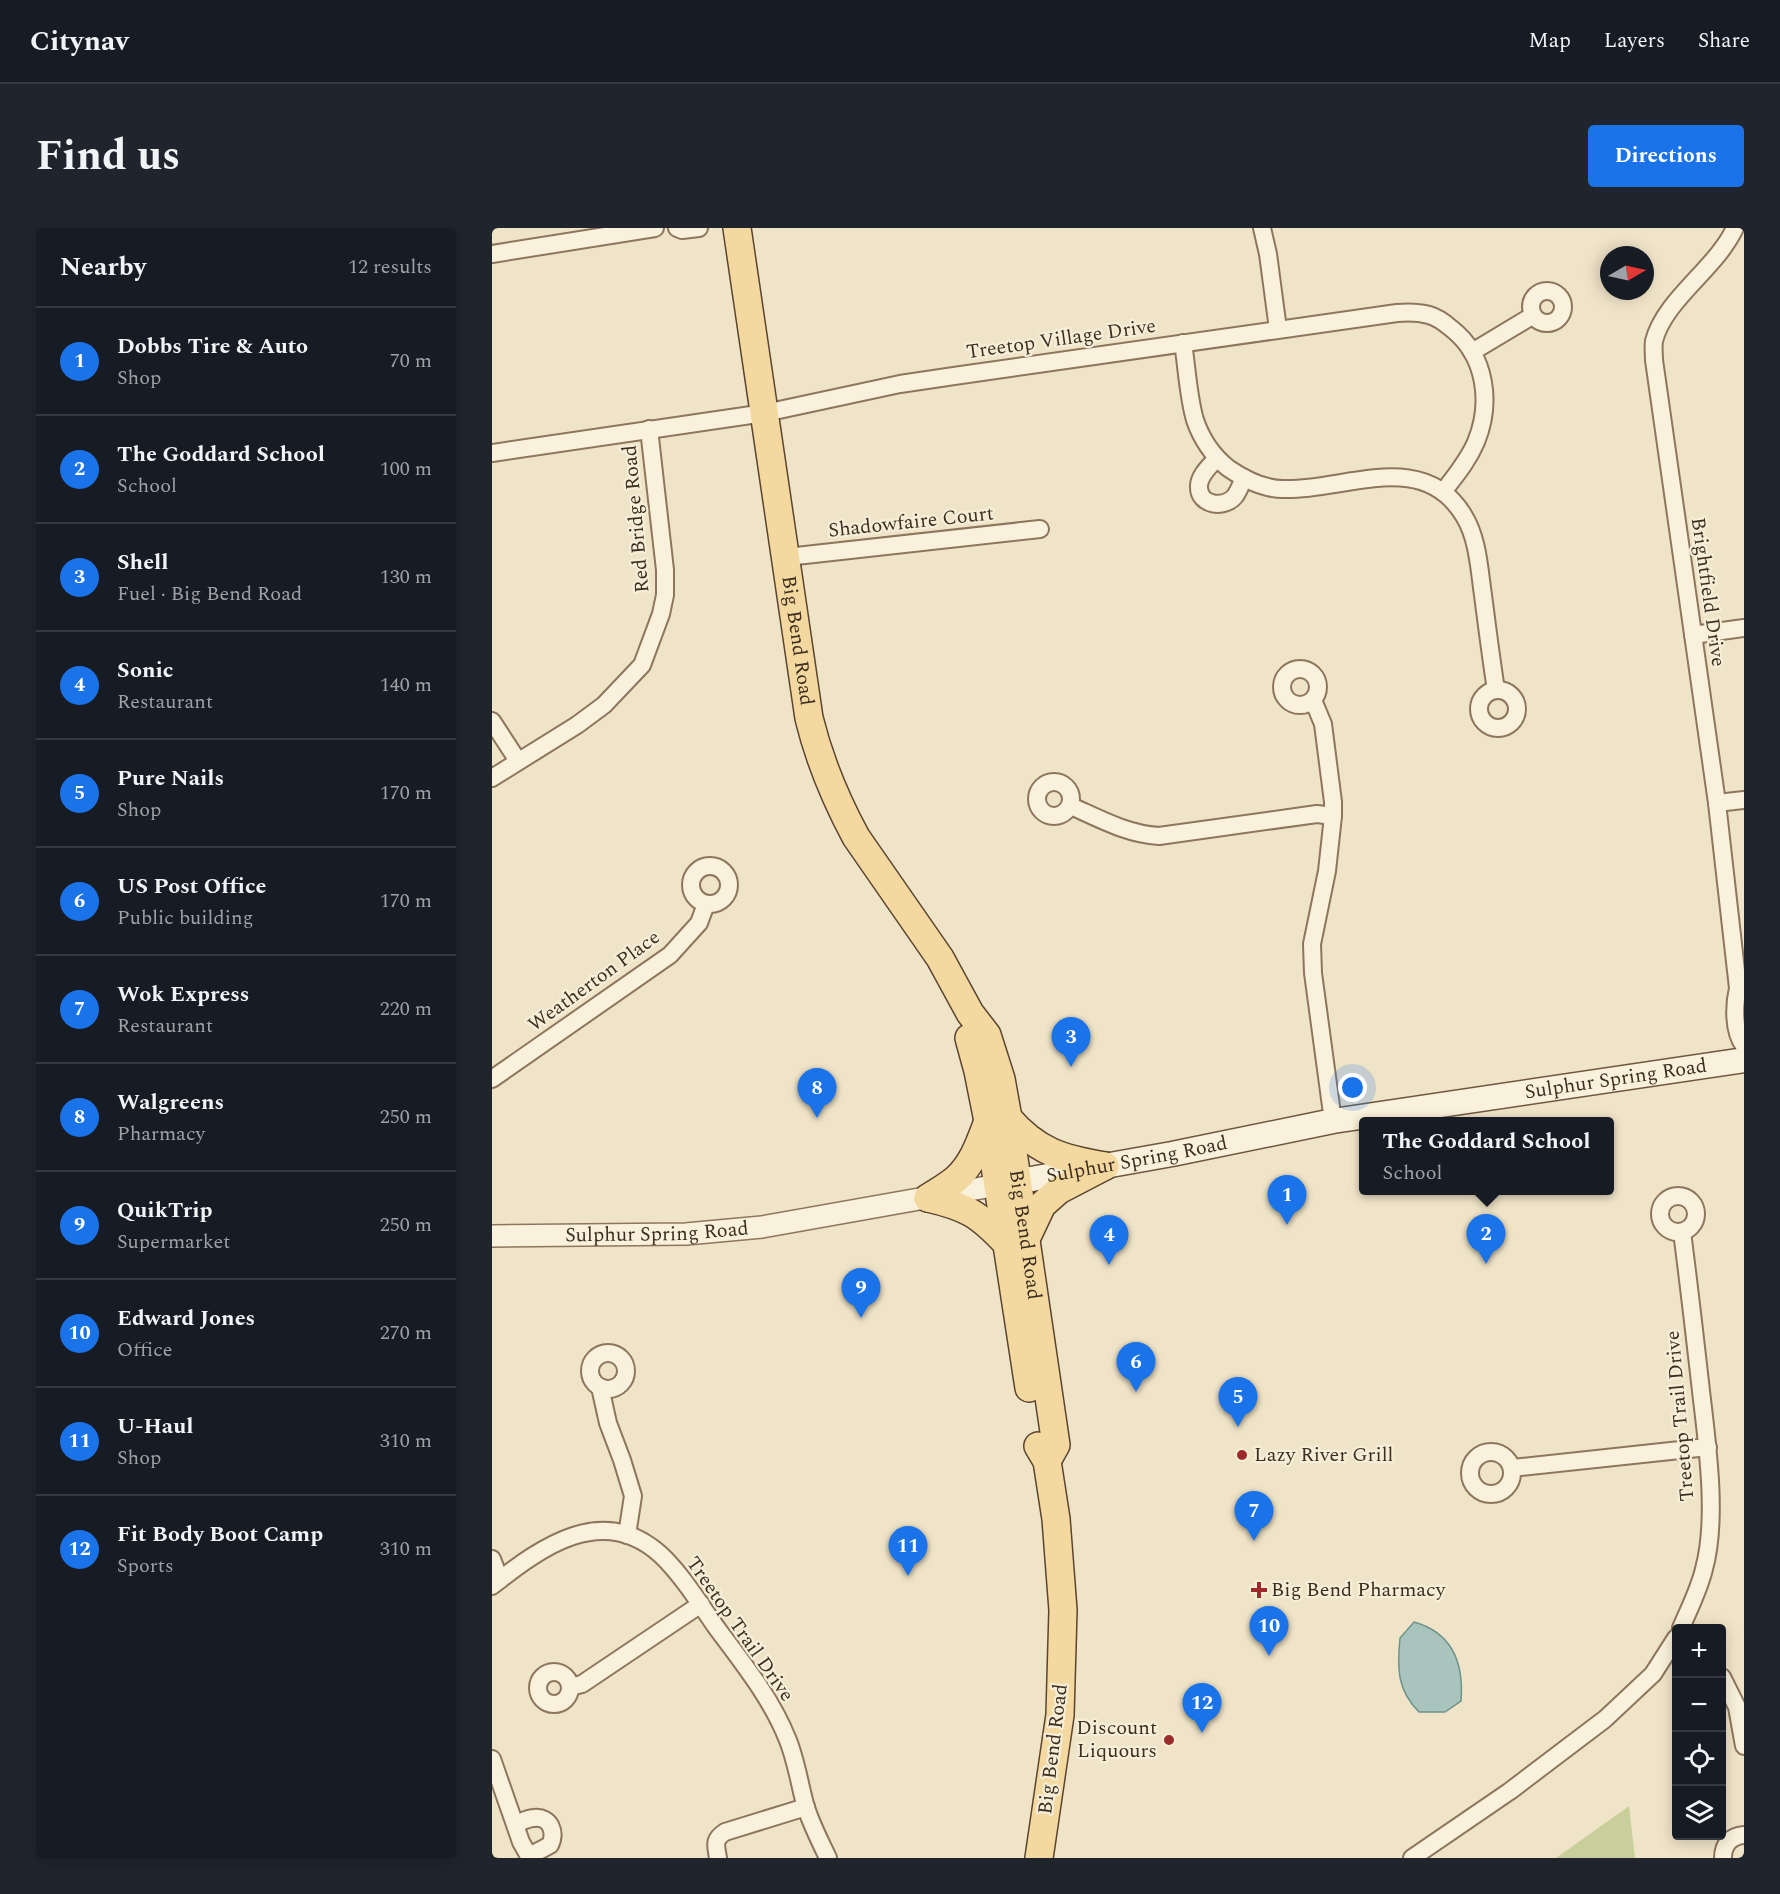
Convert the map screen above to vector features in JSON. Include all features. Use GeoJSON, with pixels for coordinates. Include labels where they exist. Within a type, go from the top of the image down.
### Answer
{"type":"FeatureCollection","features":[{"type":"Feature","properties":{"kind":"main road","name":"Big Bend Road"},"geometry":{"type":"LineString","coordinates":[[737,228],[809,718],[824,766],[856,837],[940,958],[970,1013],[987,1035],[1001,1079],[998,1120],[1016,1243],[1038,1448],[1047,1461],[1056,1519],[1063,1610],[1060,1715],[1039,1858]]}},
{"type":"Feature","properties":{"kind":"main road","name":"Sulphur Spring Road"},"geometry":{"type":"LineString","coordinates":[[1360,1117],[1744,1060]]}},
{"type":"Feature","properties":{"kind":"main road","name":"Sulphur Spring Road"},"geometry":{"type":"LineString","coordinates":[[1008,1183],[1359,1117]]}},
{"type":"Feature","properties":{"kind":"main road"},"geometry":{"type":"LineString","coordinates":[[928,1198],[964,1170],[998,1120],[1020,1132],[1037,1146],[1072,1161],[1105,1166]]}},
{"type":"Feature","properties":{"kind":"main road"},"geometry":{"type":"LineString","coordinates":[[928,1198],[952,1203],[979,1216],[1016,1243],[1042,1205],[1059,1190],[1105,1166]]}},
{"type":"Feature","properties":{"kind":"street"},"geometry":{"type":"LineString","coordinates":[[492,254],[606,232],[656,228]]}},
{"type":"Feature","properties":{"kind":"street"},"geometry":{"type":"LineString","coordinates":[[677,228],[682,230],[699,228]]}},
{"type":"Feature","properties":{"kind":"street"},"geometry":{"type":"LineString","coordinates":[[1262,228],[1268,254],[1278,329]]}},
{"type":"Feature","properties":{"kind":"street","name":"Brightfield Drive"},"geometry":{"type":"LineString","coordinates":[[1735,228],[1722,252],[1674,305],[1654,343],[1654,360],[1717,803],[1741,993],[1734,1003],[1739,1039],[1744,1046]]}},
{"type":"Feature","properties":{"kind":"street","name":"Treetop Village Drive"},"geometry":{"type":"LineString","coordinates":[[492,453],[765,413],[900,384],[1396,312],[1416,312],[1430,315],[1443,322],[1467,342],[1480,366],[1483,382],[1481,425],[1476,441],[1467,460],[1443,492]]}},
{"type":"Feature","properties":{"kind":"street"},"geometry":{"type":"LineString","coordinates":[[1472,352],[1532,316]]}},
{"type":"Feature","properties":{"kind":"street"},"geometry":{"type":"LineString","coordinates":[[1184,343],[1195,419],[1206,443],[1218,458],[1244,478],[1267,487],[1283,489],[1380,476],[1398,477],[1426,483],[1443,492],[1457,505],[1465,517],[1476,546],[1496,690]]}},
{"type":"Feature","properties":{"kind":"street","name":"Red Bridge Road"},"geometry":{"type":"LineString","coordinates":[[492,778],[578,725],[604,705],[642,665],[653,640],[665,595],[665,570],[649,429]]}},
{"type":"Feature","properties":{"kind":"street"},"geometry":{"type":"LineString","coordinates":[[1218,458],[1207,470],[1198,486],[1200,495],[1207,502],[1218,504],[1234,497],[1244,478]]}},
{"type":"Feature","properties":{"kind":"street","name":"Shadowfaire Court"},"geometry":{"type":"LineString","coordinates":[[787,557],[1040,529]]}},
{"type":"Feature","properties":{"kind":"street"},"geometry":{"type":"LineString","coordinates":[[1693,635],[1744,628]]}},
{"type":"Feature","properties":{"kind":"street"},"geometry":{"type":"LineString","coordinates":[[1313,700],[1323,724],[1333,816],[1327,871],[1314,930],[1312,958],[1333,1121]]}},
{"type":"Feature","properties":{"kind":"street"},"geometry":{"type":"LineString","coordinates":[[492,721],[518,761]]}},
{"type":"Feature","properties":{"kind":"street"},"geometry":{"type":"LineString","coordinates":[[1717,803],[1744,800]]}},
{"type":"Feature","properties":{"kind":"street"},"geometry":{"type":"LineString","coordinates":[[1071,806],[1126,831],[1159,836],[1317,814],[1333,816]]}},
{"type":"Feature","properties":{"kind":"street","name":"Weatherton Place"},"geometry":{"type":"LineString","coordinates":[[492,1079],[670,955],[699,923],[706,904]]}},
{"type":"Feature","properties":{"kind":"street","name":"Sulphur Spring Road"},"geometry":{"type":"LineString","coordinates":[[492,1236],[686,1234],[762,1227],[1008,1183]]}},
{"type":"Feature","properties":{"kind":"street","name":"Treetop Trail Drive"},"geometry":{"type":"LineString","coordinates":[[1682,1232],[1708,1447],[1710,1494],[1705,1567],[1683,1624]]}},
{"type":"Feature","properties":{"kind":"street"},"geometry":{"type":"LineString","coordinates":[[600,1388],[608,1423],[633,1496],[627,1535]]}},
{"type":"Feature","properties":{"kind":"street"},"geometry":{"type":"LineString","coordinates":[[1512,1468],[1708,1447]]}},
{"type":"Feature","properties":{"kind":"street","name":"Treetop Trail Drive"},"geometry":{"type":"LineString","coordinates":[[496,1583],[539,1551],[577,1533],[594,1531],[627,1535],[642,1542],[661,1556],[701,1604],[746,1667],[777,1717],[788,1739],[806,1807],[828,1858]]}},
{"type":"Feature","properties":{"kind":"street"},"geometry":{"type":"LineString","coordinates":[[492,1559],[496,1583]]}},
{"type":"Feature","properties":{"kind":"street"},"geometry":{"type":"LineString","coordinates":[[570,1687],[582,1684],[701,1604]]}},
{"type":"Feature","properties":{"kind":"street"},"geometry":{"type":"LineString","coordinates":[[1412,1858],[1510,1791],[1605,1719],[1653,1674],[1672,1646]]}},
{"type":"Feature","properties":{"kind":"street"},"geometry":{"type":"LineString","coordinates":[[1722,1678],[1737,1707],[1744,1746]]}},
{"type":"Feature","properties":{"kind":"street"},"geometry":{"type":"LineString","coordinates":[[492,1759],[516,1824],[529,1857],[550,1845],[553,1834],[546,1820],[535,1817],[516,1824]]}},
{"type":"Feature","properties":{"kind":"street"},"geometry":{"type":"LineString","coordinates":[[718,1858],[716,1838],[725,1832],[806,1807]]}},
{"type":"Feature","properties":{"kind":"street"},"geometry":{"type":"LineString","coordinates":[[1723,1858],[1723,1852],[1729,1840],[1744,1835]]}},
{"type":"Feature","properties":{"kind":"street","name":"Treetop Trail Drive"},"geometry":{"type":"LineString","coordinates":[[820,1841],[838,1858]]}},
{"type":"Feature","properties":{"kind":"green space"},"geometry":{"type":"Polygon","coordinates":[[[1629,1806],[1635,1858],[1556,1858],[1629,1806]]]}},
{"type":"Feature","properties":{"kind":"water"},"geometry":{"type":"Polygon","coordinates":[[[1414,1622],[1427,1627],[1447,1642],[1458,1662],[1461,1701],[1445,1712],[1419,1712],[1403,1687],[1399,1669],[1400,1638],[1414,1622]]]}},
{"type":"Feature","properties":{"kind":"place","name":"Shell"},"geometry":{"type":"Point","coordinates":[1071,1067]}},
{"type":"Feature","properties":{"kind":"place","name":"Walgreens"},"geometry":{"type":"Point","coordinates":[817,1118]}},
{"type":"Feature","properties":{"kind":"place","name":"Dobbs Tire & Auto"},"geometry":{"type":"Point","coordinates":[1287,1225]}},
{"type":"Feature","properties":{"kind":"place","name":"The Goddard School"},"geometry":{"type":"Point","coordinates":[1486,1264]}},
{"type":"Feature","properties":{"kind":"place","name":"Sonic"},"geometry":{"type":"Point","coordinates":[1109,1265]}},
{"type":"Feature","properties":{"kind":"place","name":"QuikTrip"},"geometry":{"type":"Point","coordinates":[861,1318]}},
{"type":"Feature","properties":{"kind":"place","name":"US Post Office"},"geometry":{"type":"Point","coordinates":[1136,1392]}},
{"type":"Feature","properties":{"kind":"place","name":"Pure Nails"},"geometry":{"type":"Point","coordinates":[1238,1427]}},
{"type":"Feature","properties":{"kind":"place","name":"Lazy River Grill"},"geometry":{"type":"Point","coordinates":[1242,1455]}},
{"type":"Feature","properties":{"kind":"place","name":"Wok Express"},"geometry":{"type":"Point","coordinates":[1254,1541]}},
{"type":"Feature","properties":{"kind":"place","name":"U-Haul"},"geometry":{"type":"Point","coordinates":[908,1576]}},
{"type":"Feature","properties":{"kind":"place","name":"Big Bend Pharmacy"},"geometry":{"type":"Point","coordinates":[1259,1590]}},
{"type":"Feature","properties":{"kind":"place","name":"Edward Jones"},"geometry":{"type":"Point","coordinates":[1269,1656]}},
{"type":"Feature","properties":{"kind":"place","name":"Fit Body Boot Camp"},"geometry":{"type":"Point","coordinates":[1202,1733]}},
{"type":"Feature","properties":{"kind":"place","name":"Discount Liquours"},"geometry":{"type":"Point","coordinates":[1169,1740]}}]}
